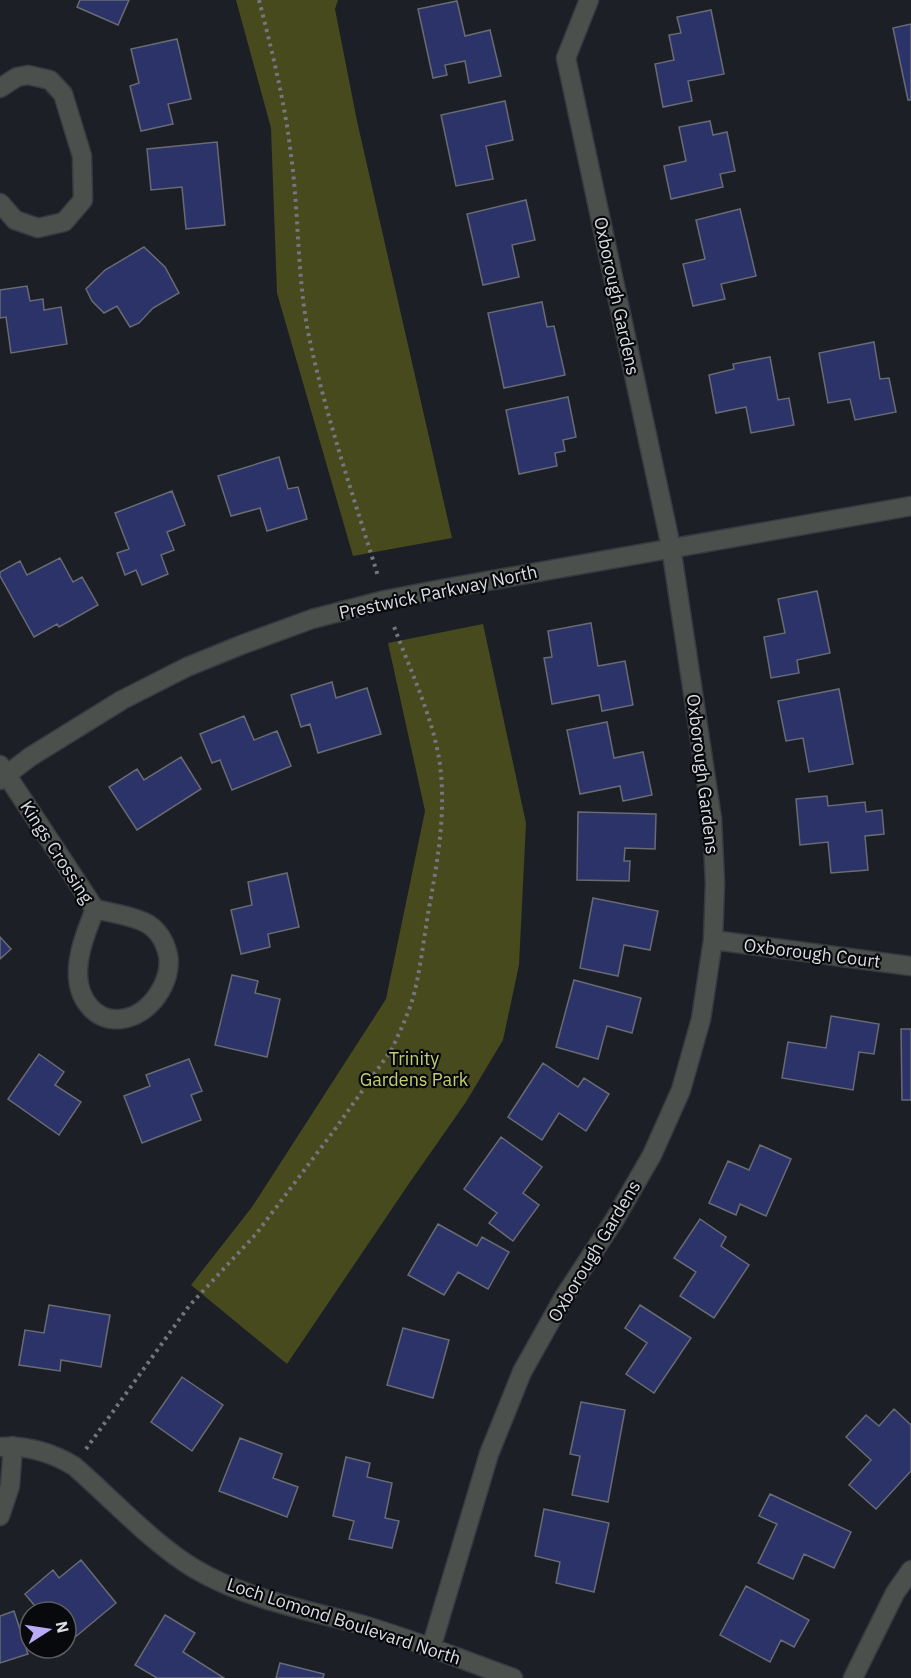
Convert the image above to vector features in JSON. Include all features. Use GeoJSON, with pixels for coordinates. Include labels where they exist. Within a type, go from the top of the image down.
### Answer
{"type":"FeatureCollection","features":[{"type":"Feature","properties":{"kind":"street","name":"Oxborough Gardens"},"geometry":{"type":"LineString","coordinates":[[431,1648],[489,1454],[522,1372],[564,1297],[615,1220],[652,1155],[681,1090],[701,1019],[713,940],[715,883],[712,819],[671,548],[566,58],[589,0]]}},
{"type":"Feature","properties":{"kind":"street"},"geometry":{"type":"LineString","coordinates":[[0,88],[17,77],[28,75],[50,80],[63,94],[82,156],[83,200],[64,222],[38,228],[15,220],[0,203]]}},
{"type":"Feature","properties":{"kind":"street","name":"Prestwick Parkway North"},"geometry":{"type":"LineString","coordinates":[[2,773],[122,700],[187,667],[312,619],[385,600],[911,506]]}},
{"type":"Feature","properties":{"kind":"street","name":"Kings Crossing"},"geometry":{"type":"LineString","coordinates":[[2,773],[95,909],[145,923],[158,933],[166,946],[169,962],[167,978],[160,992],[150,1004],[137,1013],[121,1019],[105,1017],[90,1008],[80,992],[78,974],[80,951],[95,909]]}},
{"type":"Feature","properties":{"kind":"street","name":"Oxborough Court"},"geometry":{"type":"LineString","coordinates":[[713,940],[911,966]]}},
{"type":"Feature","properties":{"kind":"street"},"geometry":{"type":"LineString","coordinates":[[0,1516],[10,1486],[7,1447]]}},
{"type":"Feature","properties":{"kind":"street","name":"Loch Lomond Boulevard North"},"geometry":{"type":"LineString","coordinates":[[7,1447],[48,1452],[74,1466],[162,1544],[195,1569],[241,1591],[364,1626],[513,1678]]}},
{"type":"Feature","properties":{"kind":"street"},"geometry":{"type":"LineString","coordinates":[[853,1678],[895,1593],[911,1570]]}},
{"type":"Feature","properties":{"kind":"path"},"geometry":{"type":"LineString","coordinates":[[259,0],[283,101],[290,145],[308,330],[330,418],[378,576]]}},
{"type":"Feature","properties":{"kind":"path"},"geometry":{"type":"LineString","coordinates":[[74,1466],[189,1306],[256,1234],[294,1184],[392,1049],[404,1023],[414,995],[420,966],[442,819],[439,759],[431,726],[393,624]]}},
{"type":"Feature","properties":{"kind":"green space"},"geometry":{"type":"Polygon","coordinates":[[[236,0],[338,0],[335,9],[357,121],[452,538],[353,556],[277,293],[271,128],[236,0]]]}},
{"type":"Feature","properties":{"kind":"green space","name":"Trinity Gardens Park"},"geometry":{"type":"Polygon","coordinates":[[[483,624],[526,823],[519,965],[503,1040],[466,1102],[287,1364],[191,1285],[252,1207],[386,999],[425,811],[388,643],[483,624]]]}},
{"type":"Feature","properties":{"kind":"building"},"geometry":{"type":"Polygon","coordinates":[[[80,0],[129,0],[118,25],[77,7],[80,0]]]}},
{"type":"Feature","properties":{"kind":"building"},"geometry":{"type":"Polygon","coordinates":[[[457,1],[465,36],[490,30],[501,76],[469,83],[465,61],[445,65],[447,75],[433,78],[418,9],[457,1]]]}},
{"type":"Feature","properties":{"kind":"building"},"geometry":{"type":"Polygon","coordinates":[[[711,10],[724,74],[688,81],[692,101],[663,107],[655,64],[674,60],[669,35],[681,33],[677,17],[711,10]]]}},
{"type":"Feature","properties":{"kind":"building"},"geometry":{"type":"Polygon","coordinates":[[[911,24],[911,100],[908,100],[893,28],[911,24]]]}},
{"type":"Feature","properties":{"kind":"building"},"geometry":{"type":"Polygon","coordinates":[[[177,39],[191,99],[168,104],[173,124],[141,131],[130,86],[139,83],[131,49],[177,39]]]}},
{"type":"Feature","properties":{"kind":"building"},"geometry":{"type":"Polygon","coordinates":[[[505,101],[513,140],[486,146],[493,179],[456,186],[441,115],[505,101]]]}},
{"type":"Feature","properties":{"kind":"building"},"geometry":{"type":"Polygon","coordinates":[[[710,121],[713,135],[727,132],[735,171],[720,174],[723,187],[671,199],[664,166],[686,161],[679,127],[710,121]]]}},
{"type":"Feature","properties":{"kind":"building"},"geometry":{"type":"Polygon","coordinates":[[[217,142],[225,225],[186,229],[182,187],[151,190],[147,149],[217,142]]]}},
{"type":"Feature","properties":{"kind":"building"},"geometry":{"type":"Polygon","coordinates":[[[526,200],[535,240],[512,245],[519,277],[483,285],[467,214],[526,200]]]}},
{"type":"Feature","properties":{"kind":"building"},"geometry":{"type":"Polygon","coordinates":[[[740,209],[756,276],[721,284],[725,299],[693,306],[683,264],[705,259],[696,220],[740,209]]]}},
{"type":"Feature","properties":{"kind":"building"},"geometry":{"type":"Polygon","coordinates":[[[144,247],[165,267],[179,293],[153,308],[139,323],[130,327],[117,306],[104,313],[92,301],[86,289],[105,270],[144,247]]]}},
{"type":"Feature","properties":{"kind":"building"},"geometry":{"type":"Polygon","coordinates":[[[27,286],[30,301],[43,299],[44,310],[61,307],[67,344],[11,353],[6,317],[0,318],[0,290],[27,286]]]}},
{"type":"Feature","properties":{"kind":"building"},"geometry":{"type":"Polygon","coordinates":[[[542,302],[547,327],[554,326],[565,375],[504,388],[488,313],[542,302]]]}},
{"type":"Feature","properties":{"kind":"building"},"geometry":{"type":"Polygon","coordinates":[[[874,342],[880,379],[889,378],[896,412],[855,420],[850,399],[828,403],[819,353],[874,342]]]}},
{"type":"Feature","properties":{"kind":"building"},"geometry":{"type":"Polygon","coordinates":[[[770,357],[778,400],[789,398],[794,425],[751,433],[746,407],[716,413],[709,375],[734,369],[733,364],[770,357]]]}},
{"type":"Feature","properties":{"kind":"building"},"geometry":{"type":"Polygon","coordinates":[[[568,397],[576,437],[563,440],[565,451],[555,453],[557,466],[519,474],[506,410],[568,397]]]}},
{"type":"Feature","properties":{"kind":"building"},"geometry":{"type":"Polygon","coordinates":[[[279,457],[288,489],[298,487],[307,519],[267,531],[260,508],[231,516],[218,476],[279,457]]]}},
{"type":"Feature","properties":{"kind":"building"},"geometry":{"type":"Polygon","coordinates":[[[172,491],[185,525],[167,532],[174,550],[161,555],[168,574],[142,585],[136,570],[125,575],[117,553],[129,549],[115,513],[172,491]]]}},
{"type":"Feature","properties":{"kind":"building"},"geometry":{"type":"Polygon","coordinates":[[[60,558],[73,582],[82,577],[98,605],[59,627],[57,624],[34,637],[0,576],[0,572],[20,561],[27,575],[60,558]]]}},
{"type":"Feature","properties":{"kind":"building"},"geometry":{"type":"Polygon","coordinates":[[[817,591],[830,653],[797,660],[799,673],[771,678],[764,637],[785,633],[778,599],[817,591]]]}},
{"type":"Feature","properties":{"kind":"building"},"geometry":{"type":"Polygon","coordinates":[[[591,623],[598,666],[625,661],[633,705],[602,711],[599,695],[552,704],[544,658],[552,657],[548,631],[591,623]]]}},
{"type":"Feature","properties":{"kind":"building"},"geometry":{"type":"Polygon","coordinates":[[[332,682],[336,698],[367,688],[381,734],[318,753],[310,724],[301,727],[291,695],[332,682]]]}},
{"type":"Feature","properties":{"kind":"building"},"geometry":{"type":"Polygon","coordinates":[[[839,689],[853,764],[809,772],[803,738],[786,741],[778,701],[839,689]]]}},
{"type":"Feature","properties":{"kind":"building"},"geometry":{"type":"Polygon","coordinates":[[[244,716],[254,740],[277,731],[291,766],[232,790],[220,760],[212,763],[200,734],[244,716]]]}},
{"type":"Feature","properties":{"kind":"building"},"geometry":{"type":"Polygon","coordinates":[[[607,722],[614,758],[643,752],[652,795],[623,801],[620,786],[580,794],[567,730],[607,722]]]}},
{"type":"Feature","properties":{"kind":"building"},"geometry":{"type":"Polygon","coordinates":[[[181,757],[201,789],[137,830],[109,787],[137,769],[144,780],[181,757]]]}},
{"type":"Feature","properties":{"kind":"building"},"geometry":{"type":"Polygon","coordinates":[[[827,796],[828,806],[865,802],[866,812],[882,810],[884,834],[865,836],[868,870],[831,873],[828,842],[800,845],[796,799],[827,796]]]}},
{"type":"Feature","properties":{"kind":"building"},"geometry":{"type":"Polygon","coordinates":[[[578,812],[656,814],[655,849],[625,848],[624,861],[630,861],[629,881],[577,880],[578,812]]]}},
{"type":"Feature","properties":{"kind":"building"},"geometry":{"type":"Polygon","coordinates":[[[287,873],[299,927],[268,934],[270,947],[241,954],[231,910],[252,905],[248,882],[287,873]]]}},
{"type":"Feature","properties":{"kind":"building"},"geometry":{"type":"Polygon","coordinates":[[[593,898],[658,911],[650,950],[624,945],[618,976],[580,968],[593,898]]]}},
{"type":"Feature","properties":{"kind":"building"},"geometry":{"type":"Polygon","coordinates":[[[0,937],[11,949],[0,959],[0,937]]]}},
{"type":"Feature","properties":{"kind":"building"},"geometry":{"type":"Polygon","coordinates":[[[232,975],[258,981],[255,993],[280,999],[267,1057],[215,1045],[232,975]]]}},
{"type":"Feature","properties":{"kind":"building"},"geometry":{"type":"Polygon","coordinates":[[[574,980],[641,998],[632,1033],[607,1026],[598,1059],[556,1047],[574,980]]]}},
{"type":"Feature","properties":{"kind":"building"},"geometry":{"type":"Polygon","coordinates":[[[831,1016],[879,1024],[874,1054],[859,1052],[853,1090],[782,1078],[788,1042],[826,1048],[831,1016]]]}},
{"type":"Feature","properties":{"kind":"building"},"geometry":{"type":"Polygon","coordinates":[[[901,1029],[911,1029],[911,1100],[902,1100],[901,1029]]]}},
{"type":"Feature","properties":{"kind":"building"},"geometry":{"type":"Polygon","coordinates":[[[39,1054],[64,1072],[55,1085],[81,1102],[59,1135],[8,1099],[39,1054]]]}},
{"type":"Feature","properties":{"kind":"building"},"geometry":{"type":"Polygon","coordinates":[[[189,1059],[202,1091],[191,1095],[201,1120],[142,1143],[124,1096],[150,1086],[146,1075],[189,1059]]]}},
{"type":"Feature","properties":{"kind":"building"},"geometry":{"type":"Polygon","coordinates":[[[543,1063],[578,1087],[584,1078],[609,1094],[586,1131],[559,1113],[542,1140],[508,1117],[543,1063]]]}},
{"type":"Feature","properties":{"kind":"building"},"geometry":{"type":"Polygon","coordinates":[[[501,1137],[542,1167],[523,1193],[539,1205],[513,1241],[489,1223],[497,1213],[464,1189],[501,1137]]]}},
{"type":"Feature","properties":{"kind":"building"},"geometry":{"type":"Polygon","coordinates":[[[760,1145],[791,1159],[766,1216],[740,1204],[736,1215],[709,1203],[728,1161],[749,1170],[760,1145]]]}},
{"type":"Feature","properties":{"kind":"building"},"geometry":{"type":"Polygon","coordinates":[[[700,1219],[726,1237],[721,1246],[749,1265],[714,1318],[680,1296],[696,1272],[674,1258],[700,1219]]]}},
{"type":"Feature","properties":{"kind":"building"},"geometry":{"type":"Polygon","coordinates":[[[438,1224],[477,1246],[482,1237],[509,1252],[488,1289],[458,1272],[444,1295],[408,1275],[438,1224]]]}},
{"type":"Feature","properties":{"kind":"building"},"geometry":{"type":"Polygon","coordinates":[[[49,1305],[110,1315],[101,1367],[61,1360],[60,1371],[19,1365],[25,1330],[44,1333],[49,1305]]]}},
{"type":"Feature","properties":{"kind":"building"},"geometry":{"type":"Polygon","coordinates":[[[640,1305],[691,1338],[654,1393],[626,1374],[647,1343],[625,1328],[640,1305]]]}},
{"type":"Feature","properties":{"kind":"building"},"geometry":{"type":"Polygon","coordinates":[[[403,1328],[449,1340],[433,1398],[387,1385],[403,1328]]]}},
{"type":"Feature","properties":{"kind":"building"},"geometry":{"type":"Polygon","coordinates":[[[182,1377],[223,1405],[192,1451],[151,1422],[182,1377]]]}},
{"type":"Feature","properties":{"kind":"building"},"geometry":{"type":"Polygon","coordinates":[[[581,1402],[625,1410],[608,1502],[572,1495],[580,1456],[570,1454],[581,1402]]]}},
{"type":"Feature","properties":{"kind":"building"},"geometry":{"type":"Polygon","coordinates":[[[894,1409],[911,1425],[911,1471],[876,1509],[849,1485],[871,1460],[846,1437],[866,1415],[879,1426],[894,1409]]]}},
{"type":"Feature","properties":{"kind":"building"},"geometry":{"type":"Polygon","coordinates":[[[240,1438],[282,1454],[273,1478],[298,1487],[287,1517],[219,1491],[240,1438]]]}},
{"type":"Feature","properties":{"kind":"building"},"geometry":{"type":"Polygon","coordinates":[[[346,1457],[370,1463],[367,1477],[392,1483],[385,1518],[399,1521],[392,1548],[349,1539],[354,1521],[333,1516],[346,1457]]]}},
{"type":"Feature","properties":{"kind":"building"},"geometry":{"type":"Polygon","coordinates":[[[770,1494],[851,1532],[834,1568],[804,1554],[793,1579],[758,1563],[777,1524],[759,1516],[770,1494]]]}},
{"type":"Feature","properties":{"kind":"building"},"geometry":{"type":"Polygon","coordinates":[[[544,1509],[609,1523],[594,1592],[556,1583],[560,1562],[535,1556],[544,1509]]]}},
{"type":"Feature","properties":{"kind":"building"},"geometry":{"type":"Polygon","coordinates":[[[81,1560],[116,1603],[78,1635],[78,1600],[30,1600],[25,1594],[53,1570],[59,1578],[81,1560]]]}},
{"type":"Feature","properties":{"kind":"building"},"geometry":{"type":"Polygon","coordinates":[[[746,1586],[809,1620],[794,1647],[781,1640],[770,1662],[720,1635],[746,1586]]]}},
{"type":"Feature","properties":{"kind":"building"},"geometry":{"type":"Polygon","coordinates":[[[14,1611],[18,1623],[18,1657],[0,1663],[0,1616],[14,1611]]]}},
{"type":"Feature","properties":{"kind":"building"},"geometry":{"type":"Polygon","coordinates":[[[165,1615],[195,1633],[183,1652],[224,1678],[157,1678],[135,1665],[165,1615]]]}},
{"type":"Feature","properties":{"kind":"building"},"geometry":{"type":"Polygon","coordinates":[[[280,1663],[324,1674],[323,1678],[276,1678],[280,1663]]]}}]}
